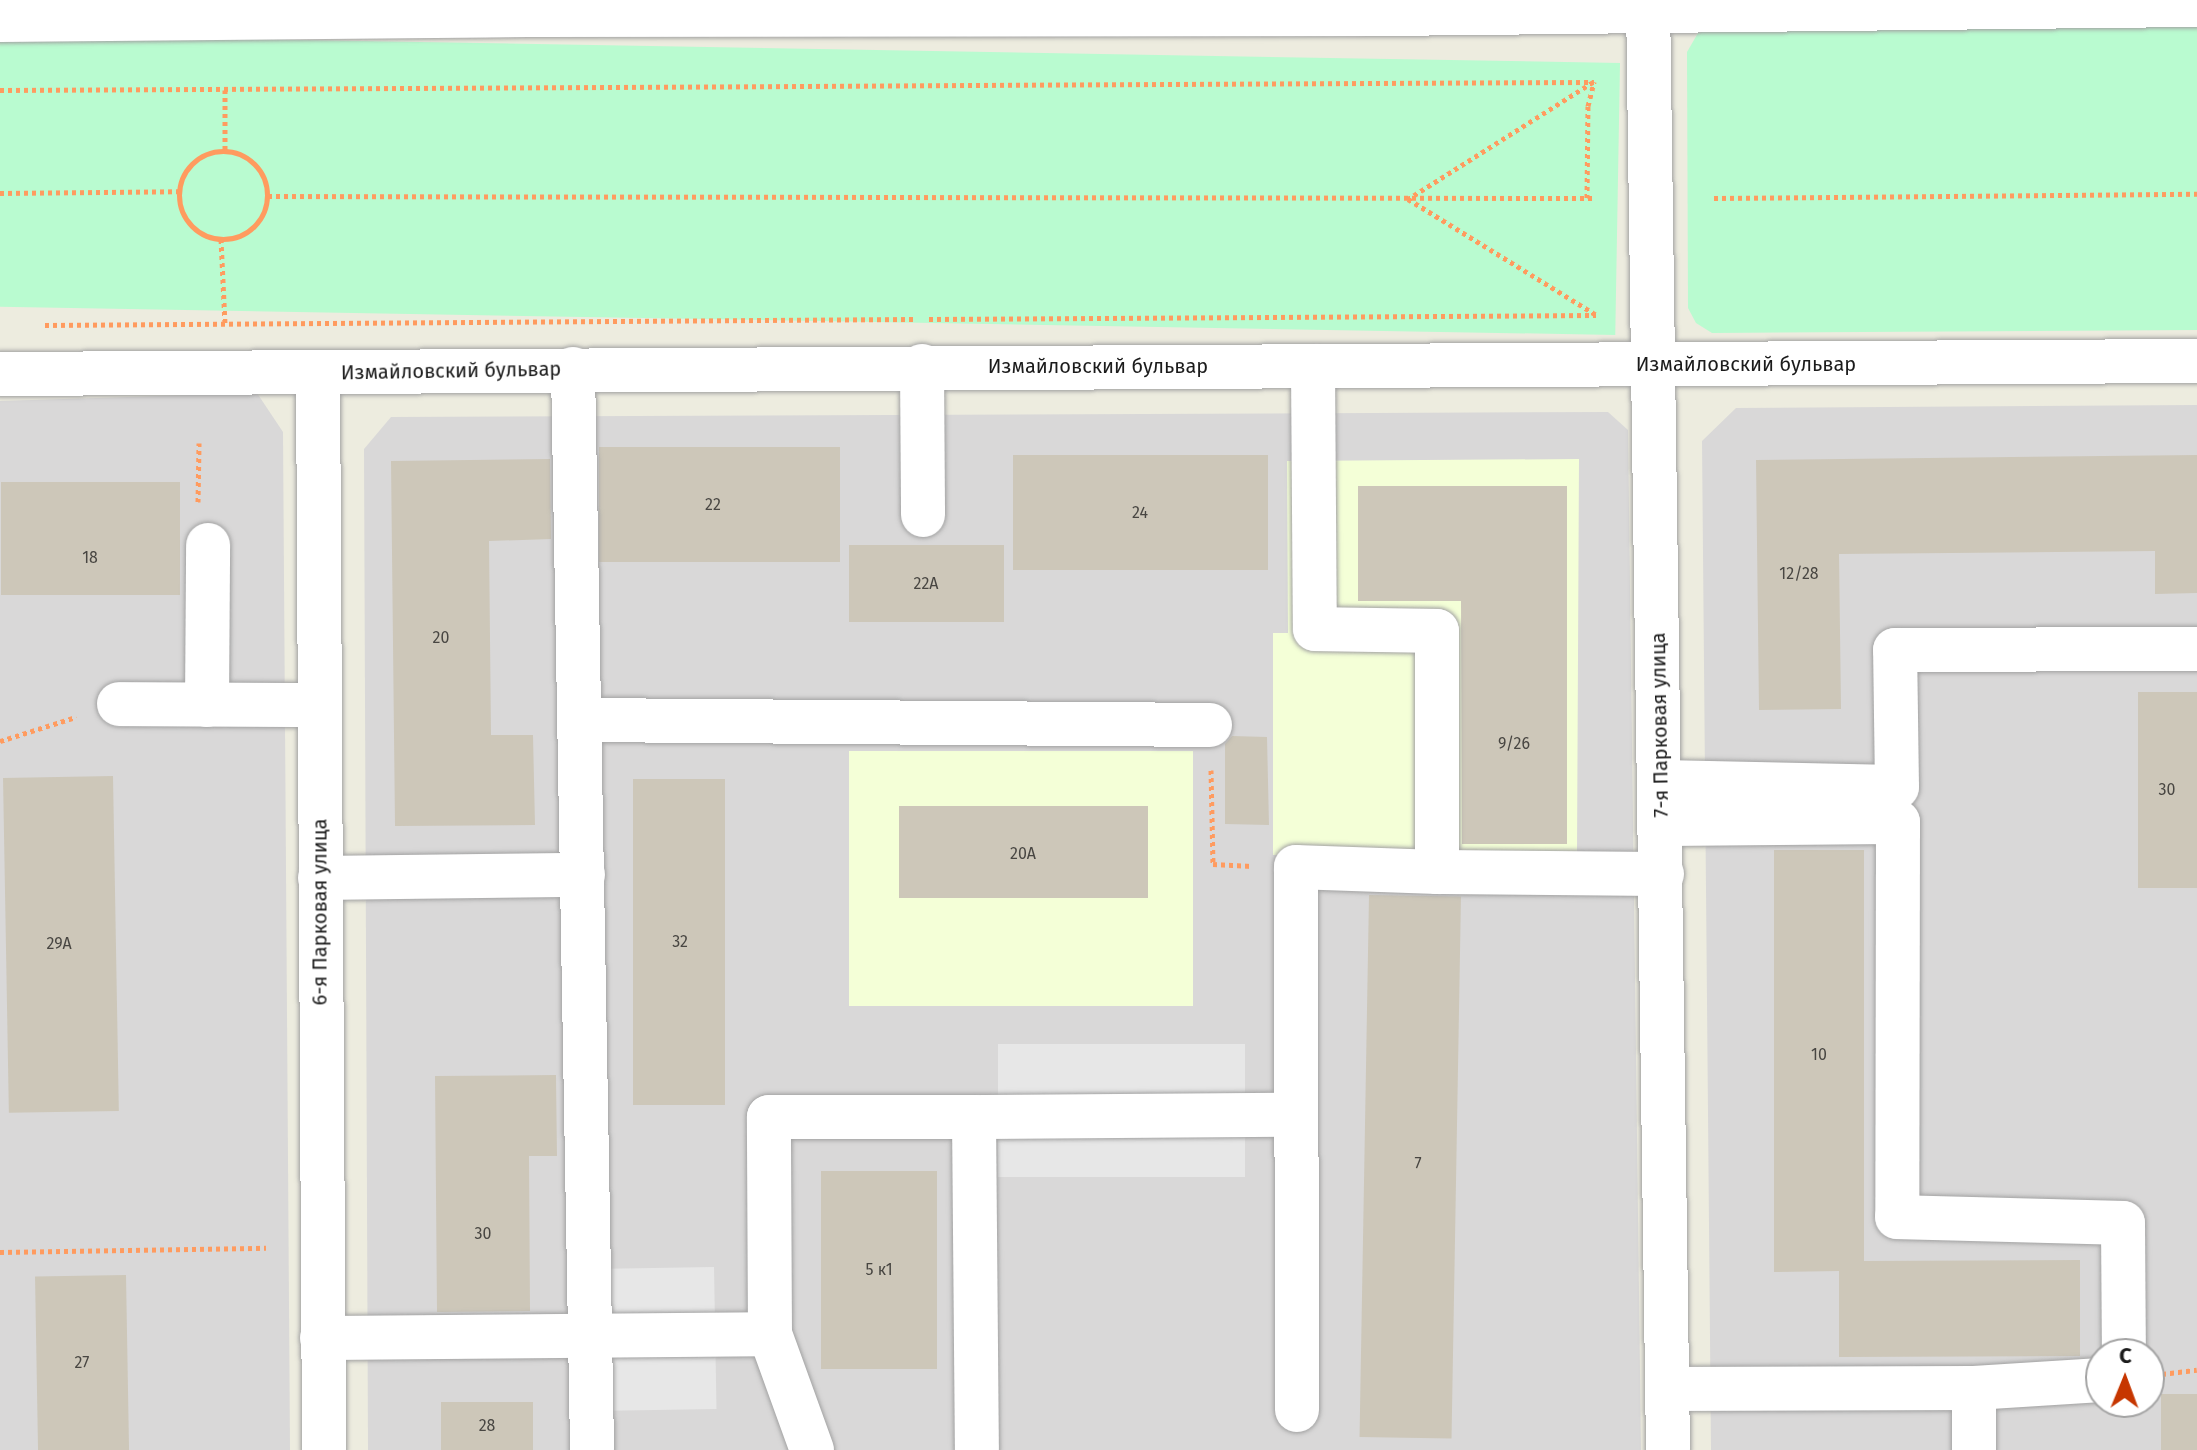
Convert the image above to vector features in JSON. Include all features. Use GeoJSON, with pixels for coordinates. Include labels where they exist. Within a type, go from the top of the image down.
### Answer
{"type":"FeatureCollection","features":[{"type":"Feature","properties":{"kind":"street"},"geometry":{"type":"LineString","coordinates":[[0,20],[242,9],[527,7],[1061,7],[1385,14],[1648,5],[2197,5]]}},
{"type":"Feature","properties":{"kind":"street","name":"7-я Парковая улица"},"geometry":{"type":"LineString","coordinates":[[1648,5],[1668,1450]]}},
{"type":"Feature","properties":{"kind":"street","name":"Измайловский бульвар"},"geometry":{"type":"LineString","coordinates":[[0,374],[922,366],[2197,361]]}},
{"type":"Feature","properties":{"kind":"street"},"geometry":{"type":"LineString","coordinates":[[922,366],[923,515]]}},
{"type":"Feature","properties":{"kind":"street"},"geometry":{"type":"LineString","coordinates":[[1313,366],[1315,629],[1437,631],[1437,872]]}},
{"type":"Feature","properties":{"kind":"street"},"geometry":{"type":"LineString","coordinates":[[573,369],[592,1450]]}},
{"type":"Feature","properties":{"kind":"street","name":"6-я Парковая улица"},"geometry":{"type":"LineString","coordinates":[[318,373],[324,1450]]}},
{"type":"Feature","properties":{"kind":"street"},"geometry":{"type":"LineString","coordinates":[[207,705],[208,545]]}},
{"type":"Feature","properties":{"kind":"street"},"geometry":{"type":"LineString","coordinates":[[1661,803],[1897,787],[1895,650],[2197,649]]}},
{"type":"Feature","properties":{"kind":"street"},"geometry":{"type":"LineString","coordinates":[[119,704],[318,705]]}},
{"type":"Feature","properties":{"kind":"street"},"geometry":{"type":"LineString","coordinates":[[580,720],[1210,725]]}},
{"type":"Feature","properties":{"kind":"street"},"geometry":{"type":"LineString","coordinates":[[1661,803],[1898,822],[1897,1217],[2123,1223],[2124,1338]]}},
{"type":"Feature","properties":{"kind":"street"},"geometry":{"type":"LineString","coordinates":[[1297,1410],[1296,867],[1662,874]]}},
{"type":"Feature","properties":{"kind":"street"},"geometry":{"type":"LineString","coordinates":[[320,878],[583,875]]}},
{"type":"Feature","properties":{"kind":"street"},"geometry":{"type":"LineString","coordinates":[[812,1450],[770,1334],[769,1117],[1296,1115]]}},
{"type":"Feature","properties":{"kind":"street"},"geometry":{"type":"LineString","coordinates":[[974,1117],[977,1450]]}},
{"type":"Feature","properties":{"kind":"street"},"geometry":{"type":"LineString","coordinates":[[322,1338],[770,1334]]}},
{"type":"Feature","properties":{"kind":"street"},"geometry":{"type":"LineString","coordinates":[[1667,1389],[1974,1388],[2085,1381]]}},
{"type":"Feature","properties":{"kind":"street"},"geometry":{"type":"LineString","coordinates":[[1974,1388],[1974,1450]]}},
{"type":"Feature","properties":{"kind":"path"},"geometry":{"type":"LineString","coordinates":[[0,90],[1594,82]]}},
{"type":"Feature","properties":{"kind":"path"},"geometry":{"type":"LineString","coordinates":[[268,196],[1591,198],[1588,106],[1594,82]]}},
{"type":"Feature","properties":{"kind":"path"},"geometry":{"type":"LineString","coordinates":[[1408,199],[1594,82]]}},
{"type":"Feature","properties":{"kind":"path"},"geometry":{"type":"LineString","coordinates":[[225,90],[225,150]]}},
{"type":"Feature","properties":{"kind":"path"},"geometry":{"type":"LineString","coordinates":[[225,150],[247,157],[262,174],[268,196],[261,218],[244,235],[221,239],[199,231],[183,214],[179,191],[186,169],[203,155],[225,150]]}},
{"type":"Feature","properties":{"kind":"path"},"geometry":{"type":"LineString","coordinates":[[0,193],[179,191]]}},
{"type":"Feature","properties":{"kind":"path"},"geometry":{"type":"LineString","coordinates":[[1714,198],[2197,194]]}},
{"type":"Feature","properties":{"kind":"path"},"geometry":{"type":"LineString","coordinates":[[30,325],[1596,315],[1408,199]]}},
{"type":"Feature","properties":{"kind":"path"},"geometry":{"type":"LineString","coordinates":[[221,239],[225,323]]}},
{"type":"Feature","properties":{"kind":"path"},"geometry":{"type":"LineString","coordinates":[[0,741],[119,704]]}},
{"type":"Feature","properties":{"kind":"path"},"geometry":{"type":"LineString","coordinates":[[1210,725],[1213,864],[1296,867]]}},
{"type":"Feature","properties":{"kind":"path"},"geometry":{"type":"LineString","coordinates":[[0,1252],[266,1248]]}},
{"type":"Feature","properties":{"kind":"path"},"geometry":{"type":"LineString","coordinates":[[2165,1373],[2197,1370]]}},
{"type":"Feature","properties":{"kind":"shaded area"},"geometry":{"type":"Polygon","coordinates":[[[2197,22],[2197,330],[1712,333],[1696,323],[1688,308],[1687,52],[1698,33],[1724,26],[2197,22]]]}},
{"type":"Feature","properties":{"kind":"shaded area"},"geometry":{"type":"Polygon","coordinates":[[[0,35],[1620,63],[1615,335],[0,307],[0,35]]]}},
{"type":"Feature","properties":{"kind":"shaded area"},"geometry":{"type":"Polygon","coordinates":[[[257,393],[283,432],[290,1450],[0,1450],[0,401],[257,393]]]}},
{"type":"Feature","properties":{"kind":"shaded area"},"geometry":{"type":"Polygon","coordinates":[[[2197,405],[2197,1450],[1711,1450],[1702,441],[1736,408],[2197,405]]]}},
{"type":"Feature","properties":{"kind":"shaded area"},"geometry":{"type":"Polygon","coordinates":[[[1608,412],[1628,430],[1641,1450],[368,1450],[364,449],[391,417],[1608,412]]]}},
{"type":"Feature","properties":{"kind":"shaded area"},"geometry":{"type":"Polygon","coordinates":[[[1579,459],[1577,854],[1273,855],[1273,633],[1288,633],[1287,461],[1579,459]]]}},
{"type":"Feature","properties":{"kind":"shaded area"},"geometry":{"type":"Polygon","coordinates":[[[849,751],[1193,751],[1193,1006],[849,1006],[849,751]]]}},
{"type":"Feature","properties":{"kind":"shaded area"},"geometry":{"type":"Polygon","coordinates":[[[998,1044],[1245,1044],[1245,1177],[998,1177],[998,1044]]]}},
{"type":"Feature","properties":{"kind":"shaded area"},"geometry":{"type":"Polygon","coordinates":[[[714,1267],[716,1409],[609,1411],[607,1269],[714,1267]]]}},
{"type":"Feature","properties":{"kind":"building"},"geometry":{"type":"Polygon","coordinates":[[[599,447],[840,447],[840,562],[599,562],[599,447]]]}},
{"type":"Feature","properties":{"kind":"building"},"geometry":{"type":"Polygon","coordinates":[[[1013,455],[1268,455],[1268,570],[1013,570],[1013,455]]]}},
{"type":"Feature","properties":{"kind":"building"},"geometry":{"type":"Polygon","coordinates":[[[2197,455],[2197,593],[2155,594],[2155,551],[1839,554],[1841,709],[1759,710],[1756,460],[2197,455]]]}},
{"type":"Feature","properties":{"kind":"building"},"geometry":{"type":"Polygon","coordinates":[[[550,459],[551,539],[489,541],[491,735],[533,735],[535,825],[395,826],[391,461],[550,459]]]}},
{"type":"Feature","properties":{"kind":"building"},"geometry":{"type":"Polygon","coordinates":[[[1,482],[180,482],[180,595],[1,595],[1,482]]]}},
{"type":"Feature","properties":{"kind":"building"},"geometry":{"type":"Polygon","coordinates":[[[1358,486],[1567,486],[1567,844],[1462,844],[1461,601],[1358,601],[1358,486]]]}},
{"type":"Feature","properties":{"kind":"building"},"geometry":{"type":"Polygon","coordinates":[[[849,545],[1004,545],[1004,622],[849,622],[849,545]]]}},
{"type":"Feature","properties":{"kind":"building"},"geometry":{"type":"Polygon","coordinates":[[[2138,692],[2197,692],[2197,888],[2138,888],[2138,692]]]}},
{"type":"Feature","properties":{"kind":"building"},"geometry":{"type":"Polygon","coordinates":[[[1232,736],[1267,737],[1269,825],[1225,824],[1225,744],[1232,736]]]}},
{"type":"Feature","properties":{"kind":"building"},"geometry":{"type":"Polygon","coordinates":[[[113,776],[119,1111],[9,1113],[3,778],[113,776]]]}},
{"type":"Feature","properties":{"kind":"building"},"geometry":{"type":"Polygon","coordinates":[[[633,779],[725,779],[725,1105],[633,1105],[633,779]]]}},
{"type":"Feature","properties":{"kind":"building"},"geometry":{"type":"Polygon","coordinates":[[[899,806],[1148,806],[1148,898],[899,898],[899,806]]]}},
{"type":"Feature","properties":{"kind":"building"},"geometry":{"type":"Polygon","coordinates":[[[1774,850],[1864,850],[1864,1261],[2080,1260],[2080,1356],[1839,1357],[1839,1271],[1774,1272],[1774,850]]]}},
{"type":"Feature","properties":{"kind":"building"},"geometry":{"type":"Polygon","coordinates":[[[1369,895],[1461,897],[1452,1439],[1360,1437],[1369,895]]]}},
{"type":"Feature","properties":{"kind":"building"},"geometry":{"type":"Polygon","coordinates":[[[556,1075],[557,1156],[529,1156],[530,1311],[437,1312],[435,1076],[556,1075]]]}},
{"type":"Feature","properties":{"kind":"building"},"geometry":{"type":"Polygon","coordinates":[[[821,1171],[937,1171],[937,1369],[821,1369],[821,1171]]]}},
{"type":"Feature","properties":{"kind":"building"},"geometry":{"type":"Polygon","coordinates":[[[126,1275],[129,1450],[38,1450],[35,1277],[126,1275]]]}},
{"type":"Feature","properties":{"kind":"building"},"geometry":{"type":"Polygon","coordinates":[[[2165,1394],[2197,1394],[2197,1450],[2161,1450],[2165,1394]]]}},
{"type":"Feature","properties":{"kind":"building"},"geometry":{"type":"Polygon","coordinates":[[[441,1402],[533,1402],[533,1450],[441,1450],[441,1402]]]}}]}
